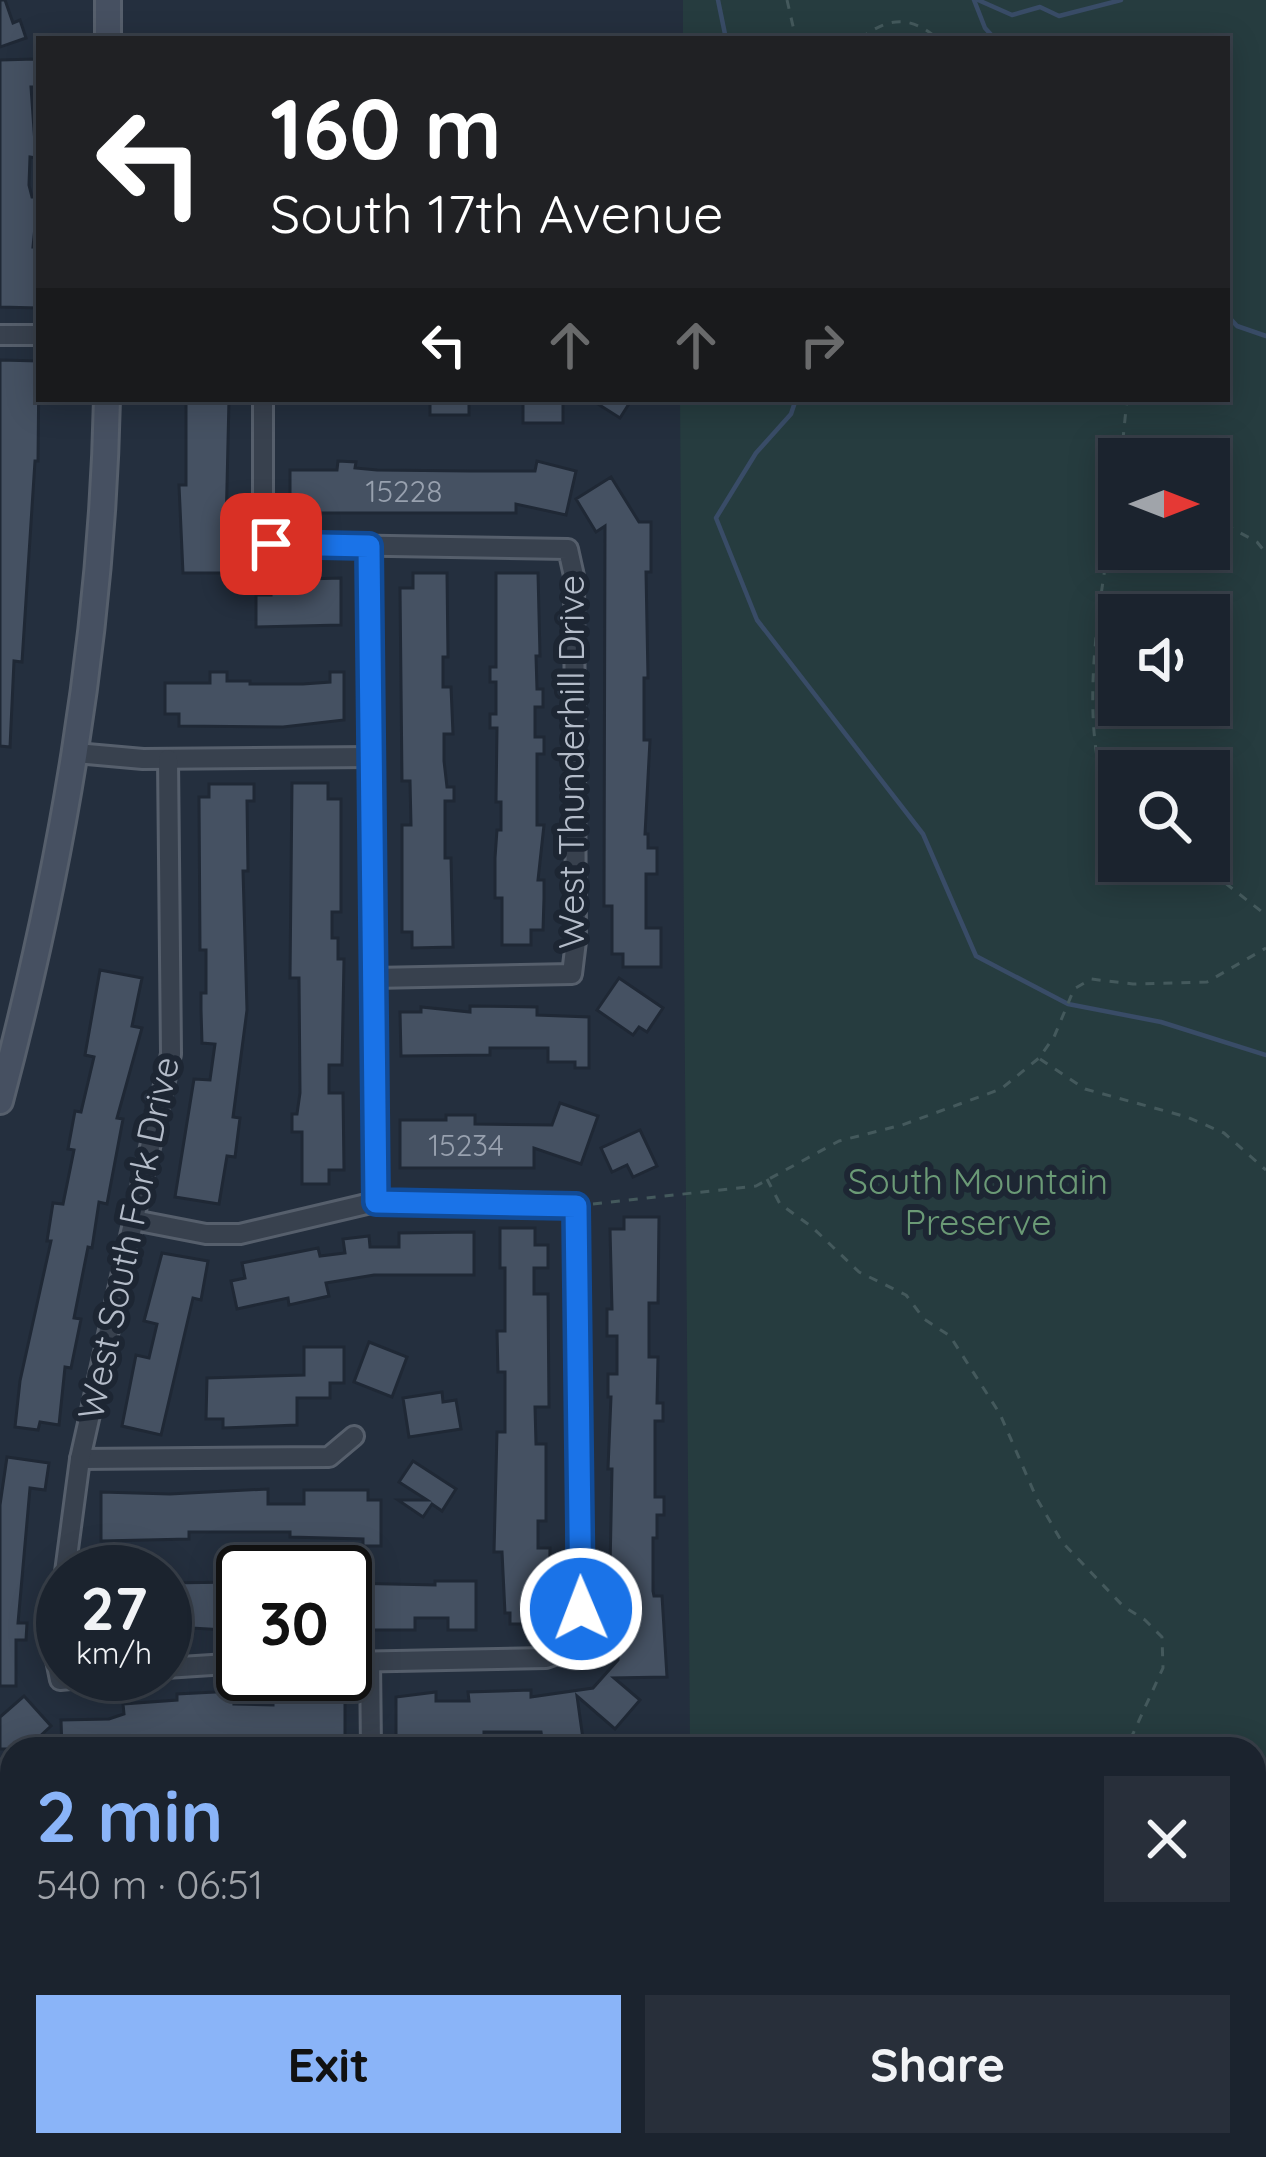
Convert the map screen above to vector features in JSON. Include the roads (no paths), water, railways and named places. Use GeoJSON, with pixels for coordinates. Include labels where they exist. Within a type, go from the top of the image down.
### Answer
{"type":"FeatureCollection","features":[{"type":"Feature","properties":{"kind":"street"},"geometry":{"type":"LineString","coordinates":[[108,0],[108,36]]}},
{"type":"Feature","properties":{"kind":"street"},"geometry":{"type":"LineString","coordinates":[[0,335],[36,335]]}},
{"type":"Feature","properties":{"kind":"street"},"geometry":{"type":"LineString","coordinates":[[0,1101],[54,880],[76,753],[92,639],[106,402]]}},
{"type":"Feature","properties":{"kind":"street"},"geometry":{"type":"LineString","coordinates":[[263,402],[262,522],[271,544],[369,546],[376,1202]]}},
{"type":"Feature","properties":{"kind":"street","name":"West Thunderhill Drive"},"geometry":{"type":"LineString","coordinates":[[369,546],[568,549],[574,576],[576,941],[572,974],[374,978]]}},
{"type":"Feature","properties":{"kind":"street"},"geometry":{"type":"LineString","coordinates":[[76,753],[168,759],[371,758]]}},
{"type":"Feature","properties":{"kind":"street","name":"West South Fork Drive"},"geometry":{"type":"LineString","coordinates":[[68,1545],[80,1459],[171,1054],[168,759]]}},
{"type":"Feature","properties":{"kind":"street"},"geometry":{"type":"LineString","coordinates":[[134,1220],[206,1234],[240,1234],[376,1202],[576,1206],[578,1647],[546,1658],[372,1662]]}},
{"type":"Feature","properties":{"kind":"street"},"geometry":{"type":"LineString","coordinates":[[80,1459],[329,1457],[354,1436]]}},
{"type":"Feature","properties":{"kind":"street"},"geometry":{"type":"LineString","coordinates":[[370,1701],[371,1737]]}},
{"type":"Feature","properties":{"kind":"waterway"},"geometry":{"type":"LineString","coordinates":[[718,0],[725,36]]}},
{"type":"Feature","properties":{"kind":"waterway"},"geometry":{"type":"LineString","coordinates":[[974,0],[992,36]]}},
{"type":"Feature","properties":{"kind":"waterway"},"geometry":{"type":"LineString","coordinates":[[978,0],[1012,15],[1040,7],[1059,16],[1121,0]]}},
{"type":"Feature","properties":{"kind":"waterway"},"geometry":{"type":"LineString","coordinates":[[1230,318],[1237,326],[1266,336]]}},
{"type":"Feature","properties":{"kind":"waterway"},"geometry":{"type":"LineString","coordinates":[[795,402],[716,518],[757,620],[923,834],[976,956],[1068,1004],[1161,1022],[1266,1055]]}},
{"type":"Feature","properties":{"kind":"park label","name":"South Mountain Preserve"},"geometry":{"type":"Point","coordinates":[978,1202]}}]}
